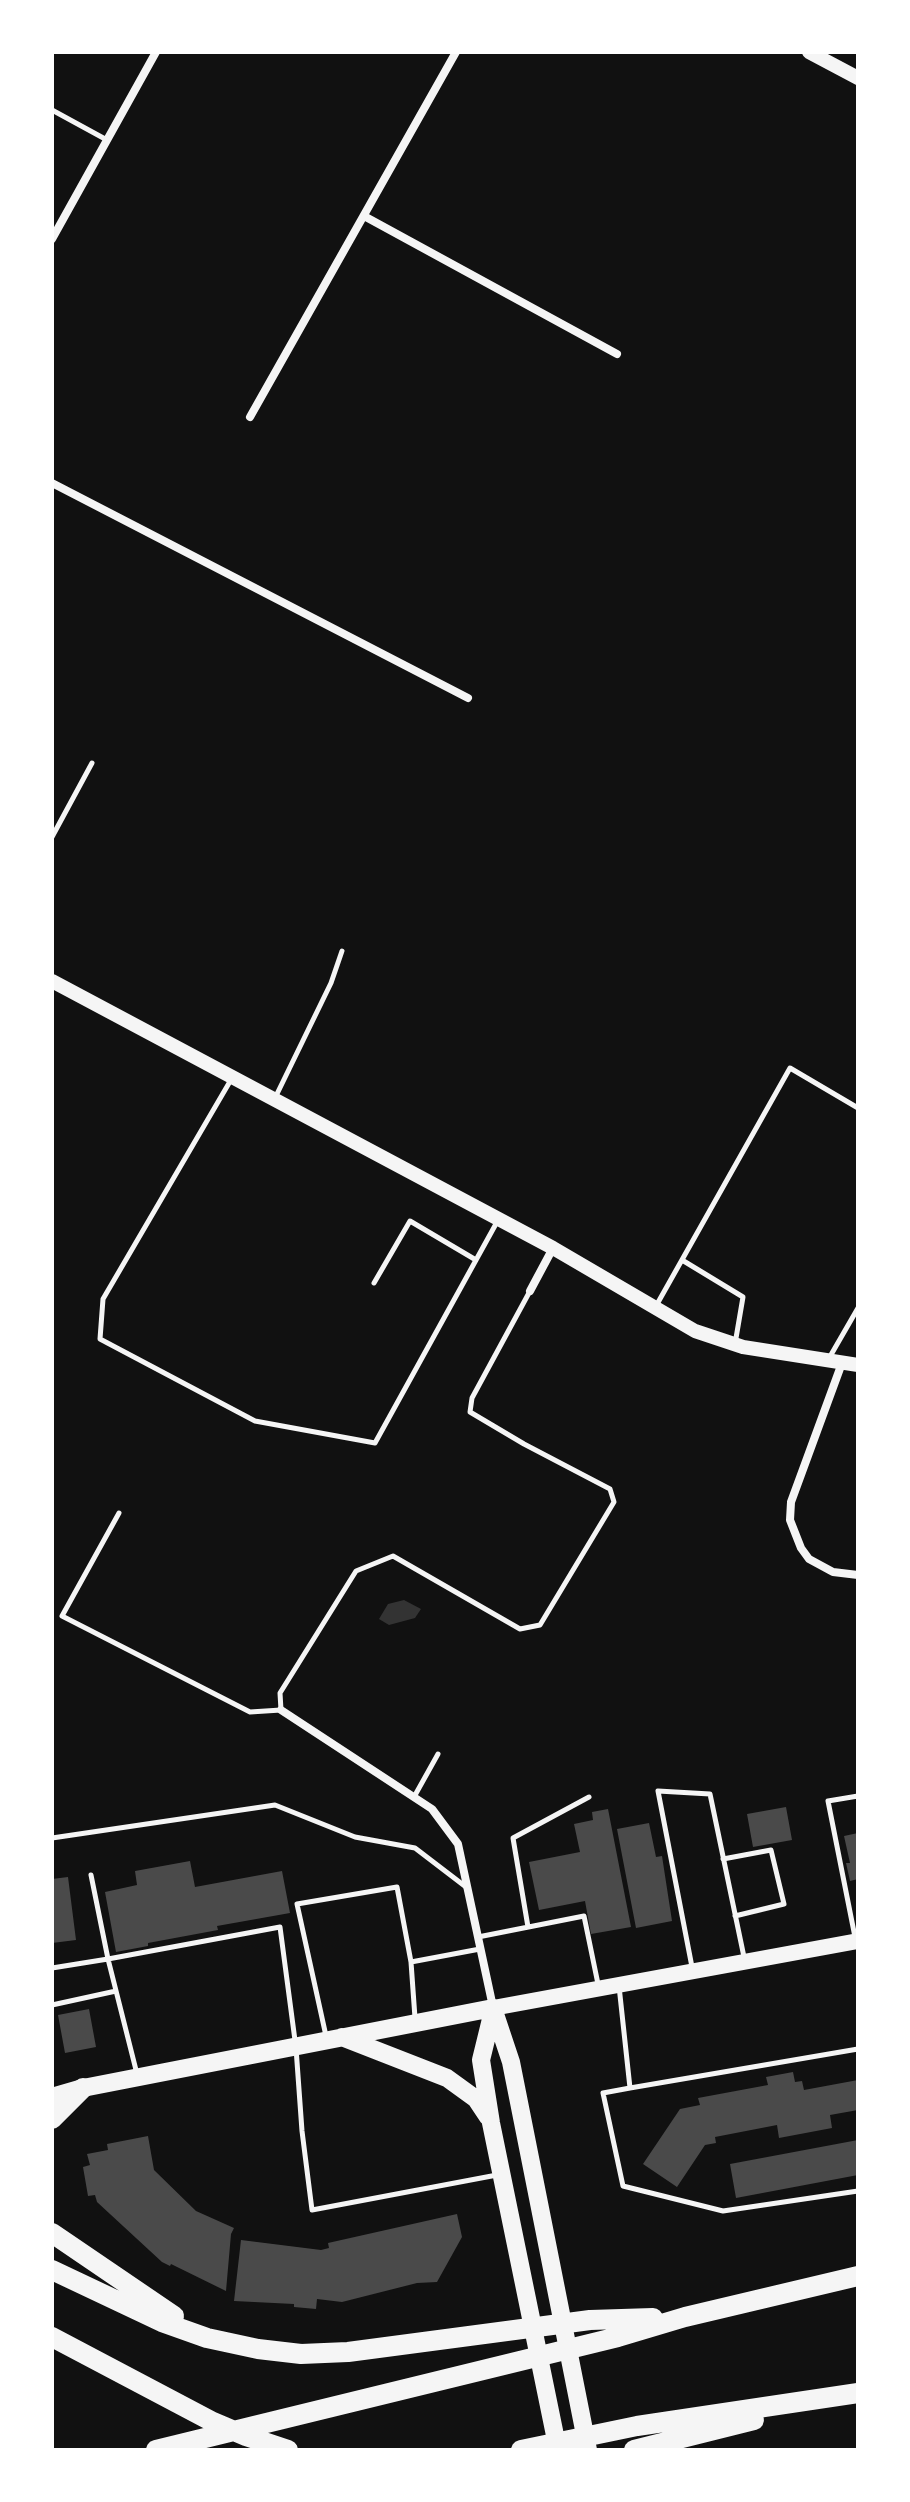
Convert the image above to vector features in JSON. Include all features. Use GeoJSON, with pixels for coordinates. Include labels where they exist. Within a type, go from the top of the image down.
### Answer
{"type":"FeatureCollection","features":[{"type":"Feature","properties":{"kind":"highway"},"geometry":{"type":"LineString","coordinates":[[52,2119],[83,2088]]}},
{"type":"Feature","properties":{"kind":"highway"},"geometry":{"type":"LineString","coordinates":[[52,2233],[207,2338]]}},
{"type":"Feature","properties":{"kind":"highway"},"geometry":{"type":"LineString","coordinates":[[52,2270],[162,2322],[207,2338],[301,2354],[348,2352],[590,2320],[685,2317]]}},
{"type":"Feature","properties":{"kind":"highway"},"geometry":{"type":"LineString","coordinates":[[156,2450],[858,2276]]}},
{"type":"Feature","properties":{"kind":"highway"},"geometry":{"type":"LineString","coordinates":[[52,2337],[184,2408],[235,2432],[282,2448]]}},
{"type":"Feature","properties":{"kind":"highway"},"geometry":{"type":"LineString","coordinates":[[521,2450],[637,2426],[858,2394]]}},
{"type":"Feature","properties":{"kind":"highway"},"geometry":{"type":"LineString","coordinates":[[638,2449],[858,2394]]}},
{"type":"Feature","properties":{"kind":"main road"},"geometry":{"type":"LineString","coordinates":[[52,2097],[83,2088],[493,2008],[857,1942]]}},
{"type":"Feature","properties":{"kind":"main road"},"geometry":{"type":"LineString","coordinates":[[493,2008],[481,2060],[558,2450]]}},
{"type":"Feature","properties":{"kind":"main road"},"geometry":{"type":"LineString","coordinates":[[493,2008],[511,2062],[588,2450]]}},
{"type":"Feature","properties":{"kind":"main road"},"geometry":{"type":"LineString","coordinates":[[335,2039],[447,2078],[476,2099],[491,2123]]}},
{"type":"Feature","properties":{"kind":"street"},"geometry":{"type":"LineString","coordinates":[[52,239],[156,52]]}},
{"type":"Feature","properties":{"kind":"street"},"geometry":{"type":"LineString","coordinates":[[250,417],[456,52]]}},
{"type":"Feature","properties":{"kind":"street"},"geometry":{"type":"LineString","coordinates":[[809,52],[858,78]]}},
{"type":"Feature","properties":{"kind":"street"},"geometry":{"type":"LineString","coordinates":[[364,216],[617,354]]}},
{"type":"Feature","properties":{"kind":"street"},"geometry":{"type":"LineString","coordinates":[[52,483],[468,698]]}},
{"type":"Feature","properties":{"kind":"street"},"geometry":{"type":"LineString","coordinates":[[52,981],[553,1248],[695,1331],[735,1344],[858,1365]]}},
{"type":"Feature","properties":{"kind":"street"},"geometry":{"type":"LineString","coordinates":[[530,1291],[553,1248]]}},
{"type":"Feature","properties":{"kind":"street"},"geometry":{"type":"LineString","coordinates":[[835,1362],[791,1502],[790,1520],[809,1559],[833,1572],[858,1575]]}},
{"type":"Feature","properties":{"kind":"street"},"geometry":{"type":"LineString","coordinates":[[281,1710],[432,1809],[458,1844],[493,2008]]}},
{"type":"Feature","properties":{"kind":"lane"},"geometry":{"type":"LineString","coordinates":[[52,110],[107,140]]}},
{"type":"Feature","properties":{"kind":"lane"},"geometry":{"type":"LineString","coordinates":[[52,837],[92,763]]}},
{"type":"Feature","properties":{"kind":"lane"},"geometry":{"type":"LineString","coordinates":[[274,1099],[331,983],[342,951]]}},
{"type":"Feature","properties":{"kind":"lane"},"geometry":{"type":"LineString","coordinates":[[656,1307],[790,1068],[858,1108]]}},
{"type":"Feature","properties":{"kind":"lane"},"geometry":{"type":"LineString","coordinates":[[232,1077],[103,1299],[100,1339],[255,1421],[375,1443],[499,1219]]}},
{"type":"Feature","properties":{"kind":"lane"},"geometry":{"type":"LineString","coordinates":[[374,1283],[410,1221],[476,1260]]}},
{"type":"Feature","properties":{"kind":"lane"},"geometry":{"type":"LineString","coordinates":[[682,1260],[743,1297],[735,1344]]}},
{"type":"Feature","properties":{"kind":"lane"},"geometry":{"type":"LineString","coordinates":[[119,1513],[62,1616],[250,1712],[281,1710],[280,1693],[356,1571],[393,1556],[520,1629],[540,1625],[614,1502],[610,1489],[470,1412],[472,1398],[530,1291]]}},
{"type":"Feature","properties":{"kind":"lane"},"geometry":{"type":"LineString","coordinates":[[835,1362],[858,1308]]}},
{"type":"Feature","properties":{"kind":"lane"},"geometry":{"type":"LineString","coordinates":[[414,1797],[438,1754]]}},
{"type":"Feature","properties":{"kind":"lane"},"geometry":{"type":"LineString","coordinates":[[693,1972],[658,1791],[710,1794],[745,1962]]}},
{"type":"Feature","properties":{"kind":"lane"},"geometry":{"type":"LineString","coordinates":[[857,1942],[828,1801],[858,1796]]}},
{"type":"Feature","properties":{"kind":"lane"},"geometry":{"type":"LineString","coordinates":[[528,1927],[513,1838],[589,1797]]}},
{"type":"Feature","properties":{"kind":"lane"},"geometry":{"type":"LineString","coordinates":[[52,1838],[275,1805],[355,1837],[415,1848],[467,1888]]}},
{"type":"Feature","properties":{"kind":"lane"},"geometry":{"type":"LineString","coordinates":[[723,1859],[771,1850],[784,1904],[735,1916]]}},
{"type":"Feature","properties":{"kind":"lane"},"geometry":{"type":"LineString","coordinates":[[91,1875],[108,1959],[138,2077]]}},
{"type":"Feature","properties":{"kind":"lane"},"geometry":{"type":"LineString","coordinates":[[335,2039],[297,1904],[397,1887],[411,1962],[416,2023]]}},
{"type":"Feature","properties":{"kind":"lane"},"geometry":{"type":"LineString","coordinates":[[478,1937],[584,1916],[599,1989]]}},
{"type":"Feature","properties":{"kind":"lane"},"geometry":{"type":"LineString","coordinates":[[52,1968],[280,1927],[312,2210],[502,2174]]}},
{"type":"Feature","properties":{"kind":"lane"},"geometry":{"type":"LineString","coordinates":[[411,1962],[480,1949]]}},
{"type":"Feature","properties":{"kind":"lane"},"geometry":{"type":"LineString","coordinates":[[619,1985],[630,2088]]}},
{"type":"Feature","properties":{"kind":"lane"},"geometry":{"type":"LineString","coordinates":[[52,2005],[116,1991]]}},
{"type":"Feature","properties":{"kind":"lane"},"geometry":{"type":"LineString","coordinates":[[858,2049],[603,2093],[623,2186],[723,2211],[858,2191]]}},
{"type":"Feature","properties":{"kind":"shaded area"},"geometry":{"type":"Polygon","coordinates":[[[404,1600],[421,1609],[415,1618],[389,1625],[379,1619],[388,1604],[404,1600]]]}},
{"type":"Feature","properties":{"kind":"building"},"geometry":{"type":"Polygon","coordinates":[[[786,1807],[792,1840],[753,1847],[747,1814],[786,1807]]]}},
{"type":"Feature","properties":{"kind":"building"},"geometry":{"type":"Polygon","coordinates":[[[608,1809],[631,1927],[591,1934],[585,1901],[539,1910],[529,1862],[580,1852],[574,1824],[593,1820],[592,1812],[608,1809]]]}},
{"type":"Feature","properties":{"kind":"building"},"geometry":{"type":"Polygon","coordinates":[[[649,1823],[656,1857],[662,1856],[672,1921],[636,1928],[617,1829],[649,1823]]]}},
{"type":"Feature","properties":{"kind":"building"},"geometry":{"type":"Polygon","coordinates":[[[858,1833],[858,1879],[850,1881],[844,1836],[858,1833]]]}},
{"type":"Feature","properties":{"kind":"building"},"geometry":{"type":"Polygon","coordinates":[[[190,1861],[195,1887],[282,1871],[290,1913],[217,1926],[218,1930],[116,1952],[105,1892],[137,1885],[135,1871],[190,1861]]]}},
{"type":"Feature","properties":{"kind":"building"},"geometry":{"type":"Polygon","coordinates":[[[68,1877],[76,1940],[52,1943],[52,1879],[68,1877]]]}},
{"type":"Feature","properties":{"kind":"building"},"geometry":{"type":"Polygon","coordinates":[[[89,2009],[96,2047],[65,2053],[58,2015],[89,2009]]]}},
{"type":"Feature","properties":{"kind":"building"},"geometry":{"type":"Polygon","coordinates":[[[793,2072],[795,2082],[802,2081],[804,2090],[858,2080],[858,2110],[830,2115],[832,2128],[779,2138],[777,2125],[715,2137],[716,2143],[705,2145],[677,2187],[643,2164],[680,2109],[700,2105],[698,2098],[768,2085],[766,2077],[793,2072]]]}},
{"type":"Feature","properties":{"kind":"building"},"geometry":{"type":"Polygon","coordinates":[[[148,2136],[154,2170],[196,2211],[234,2228],[226,2291],[162,2262],[97,2202],[95,2195],[88,2196],[83,2167],[90,2165],[87,2154],[108,2150],[107,2144],[148,2136]]]}},
{"type":"Feature","properties":{"kind":"building"},"geometry":{"type":"Polygon","coordinates":[[[858,2140],[858,2175],[736,2198],[730,2164],[858,2140]]]}},
{"type":"Feature","properties":{"kind":"building"},"geometry":{"type":"Polygon","coordinates":[[[457,2214],[462,2237],[437,2282],[417,2283],[342,2302],[317,2299],[316,2309],[294,2307],[294,2304],[234,2301],[241,2240],[321,2250],[329,2248],[328,2243],[457,2214]]]}}]}
